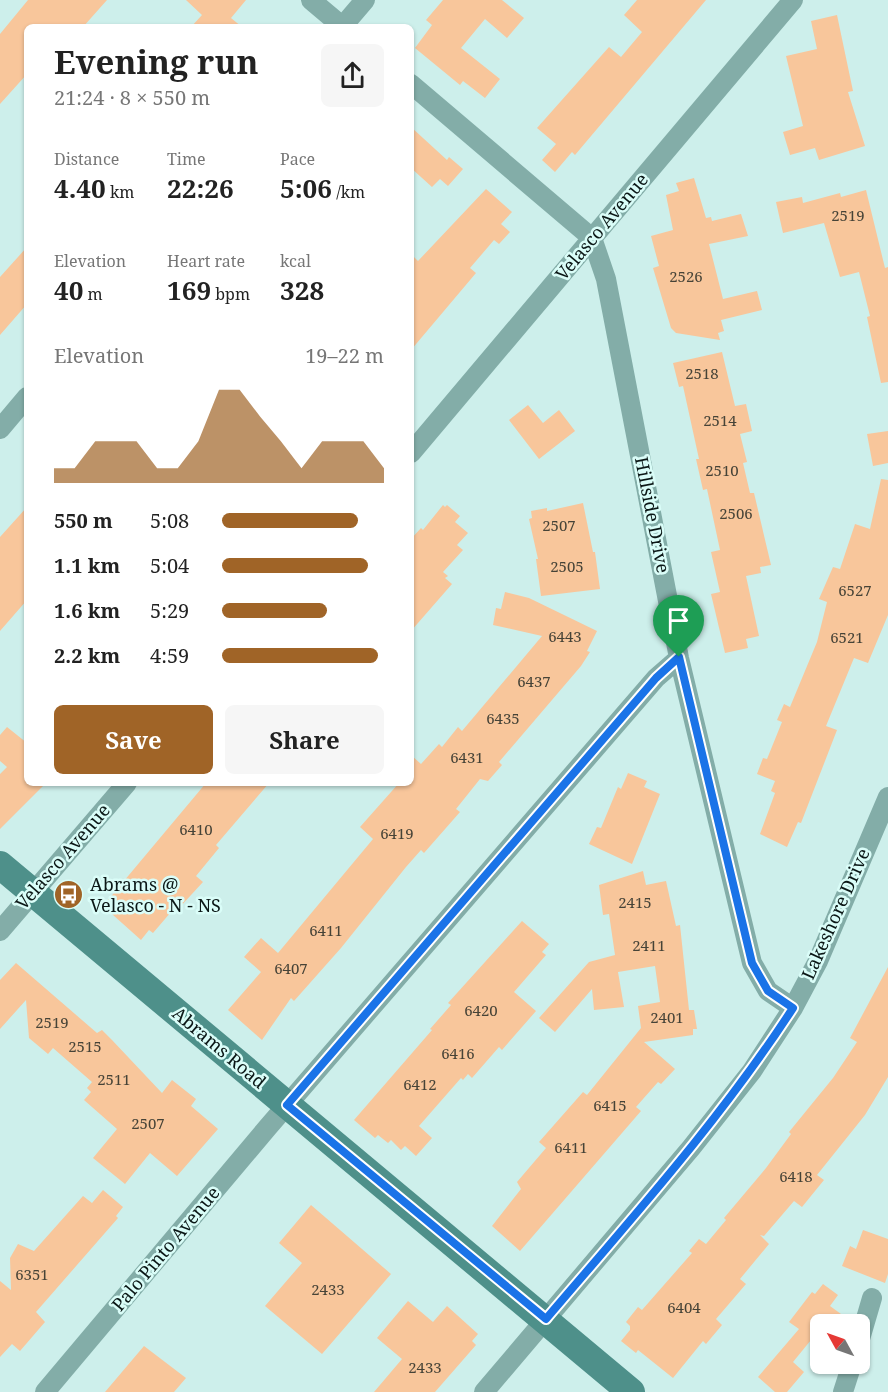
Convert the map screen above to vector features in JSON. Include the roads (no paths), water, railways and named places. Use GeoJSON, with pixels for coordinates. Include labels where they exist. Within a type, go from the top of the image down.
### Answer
{"type":"FeatureCollection","features":[{"type":"Feature","properties":{"kind":"main road","name":"Abrams Road"},"geometry":{"type":"LineString","coordinates":[[0,865],[631,1392]]}},
{"type":"Feature","properties":{"kind":"street"},"geometry":{"type":"LineString","coordinates":[[311,0],[339,24]]}},
{"type":"Feature","properties":{"kind":"street"},"geometry":{"type":"LineString","coordinates":[[345,24],[365,0]]}},
{"type":"Feature","properties":{"kind":"street","name":"Velasco Avenue"},"geometry":{"type":"LineString","coordinates":[[414,449],[793,0]]}},
{"type":"Feature","properties":{"kind":"street"},"geometry":{"type":"LineString","coordinates":[[414,87],[592,238]]}},
{"type":"Feature","properties":{"kind":"street","name":"Hillside Drive"},"geometry":{"type":"LineString","coordinates":[[592,238],[606,279],[679,657],[752,963],[768,991],[793,1008]]}},
{"type":"Feature","properties":{"kind":"street"},"geometry":{"type":"LineString","coordinates":[[0,429],[24,401]]}},
{"type":"Feature","properties":{"kind":"street","name":"Palo Pinto Avenue"},"geometry":{"type":"LineString","coordinates":[[45,1392],[287,1105],[656,678],[679,657]]}},
{"type":"Feature","properties":{"kind":"street","name":"Velasco Avenue"},"geometry":{"type":"LineString","coordinates":[[0,931],[124,786]]}},
{"type":"Feature","properties":{"kind":"street","name":"Lakeshore Drive"},"geometry":{"type":"LineString","coordinates":[[484,1392],[705,1131],[752,1071],[793,1008],[818,961],[888,797]]}},
{"type":"Feature","properties":{"kind":"street"},"geometry":{"type":"LineString","coordinates":[[867,1314],[872,1298]]}},
{"type":"Feature","properties":{"kind":"street"},"geometry":{"type":"LineString","coordinates":[[843,1392],[849,1374]]}},
{"type":"Feature","properties":{"kind":"place","name":"Abrams @ Velasco - N - NS"},"geometry":{"type":"Point","coordinates":[69,895]}}]}
